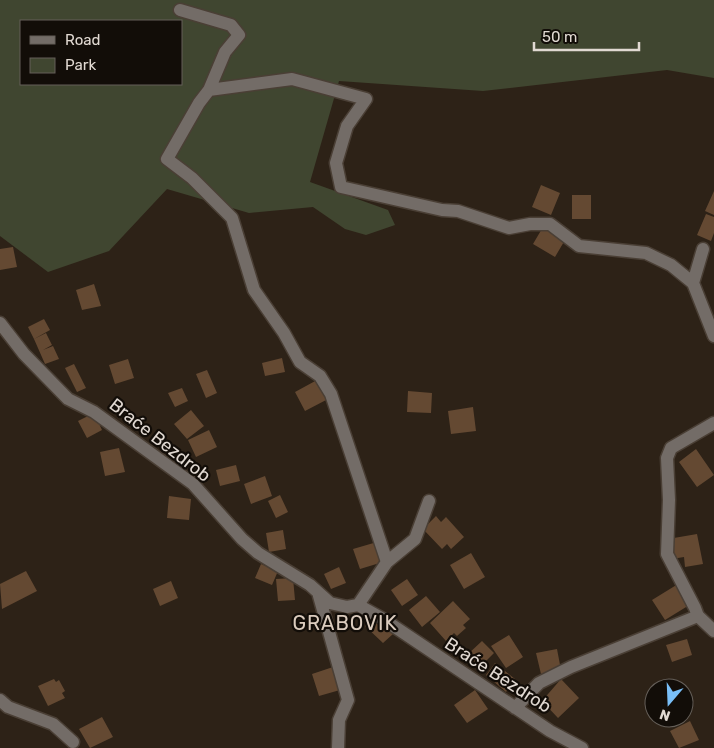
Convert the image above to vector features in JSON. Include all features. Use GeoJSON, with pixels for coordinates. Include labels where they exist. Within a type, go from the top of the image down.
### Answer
{"type":"FeatureCollection","features":[{"type":"Feature","properties":{"kind":"street"},"geometry":{"type":"LineString","coordinates":[[180,10],[231,25],[239,35],[225,52],[209,90],[199,103],[167,159],[192,178],[232,218],[254,290],[284,334],[300,362],[320,376],[331,394],[387,562]]}},
{"type":"Feature","properties":{"kind":"street"},"geometry":{"type":"LineString","coordinates":[[209,90],[292,78],[366,99],[347,126],[336,164],[340,187],[458,212],[509,228],[530,224],[550,224],[579,246],[646,253],[671,265],[693,283],[714,336]]}},
{"type":"Feature","properties":{"kind":"street"},"geometry":{"type":"LineString","coordinates":[[693,283],[702,249]]}},
{"type":"Feature","properties":{"kind":"street","name":"Braće Bezdrob"},"geometry":{"type":"LineString","coordinates":[[0,323],[24,354],[68,399],[94,412],[193,484],[242,539],[258,553],[310,586],[319,596],[330,603],[347,608],[358,605],[383,619],[550,731],[582,748]]}},
{"type":"Feature","properties":{"kind":"street"},"geometry":{"type":"LineString","coordinates":[[714,423],[671,448],[666,458],[669,500],[667,554],[698,616],[714,630]]}},
{"type":"Feature","properties":{"kind":"street"},"geometry":{"type":"LineString","coordinates":[[358,605],[387,562],[415,539],[429,501]]}},
{"type":"Feature","properties":{"kind":"street"},"geometry":{"type":"LineString","coordinates":[[319,596],[348,700],[339,720],[338,748]]}},
{"type":"Feature","properties":{"kind":"street"},"geometry":{"type":"LineString","coordinates":[[516,708],[540,683],[547,679],[571,667],[698,616]]}},
{"type":"Feature","properties":{"kind":"street"},"geometry":{"type":"LineString","coordinates":[[0,700],[8,707],[53,724],[73,742]]}},
{"type":"Feature","properties":{"kind":"green space"},"geometry":{"type":"Polygon","coordinates":[[[0,0],[714,0],[714,78],[667,70],[483,91],[339,81],[310,182],[388,210],[395,225],[366,235],[345,229],[313,207],[249,213],[167,189],[109,251],[48,272],[0,236],[0,0]]]}},
{"type":"Feature","properties":{"kind":"building"},"geometry":{"type":"Polygon","coordinates":[[[541,185],[560,193],[551,215],[532,207],[541,185]]]}},
{"type":"Feature","properties":{"kind":"building"},"geometry":{"type":"Polygon","coordinates":[[[714,191],[714,215],[705,211],[714,191]]]}},
{"type":"Feature","properties":{"kind":"building"},"geometry":{"type":"Polygon","coordinates":[[[572,195],[591,195],[591,219],[572,219],[572,195]]]}},
{"type":"Feature","properties":{"kind":"building"},"geometry":{"type":"Polygon","coordinates":[[[706,214],[714,217],[714,233],[711,241],[697,235],[706,214]]]}},
{"type":"Feature","properties":{"kind":"building"},"geometry":{"type":"Polygon","coordinates":[[[543,227],[565,240],[555,257],[533,244],[543,227]]]}},
{"type":"Feature","properties":{"kind":"building"},"geometry":{"type":"Polygon","coordinates":[[[13,247],[17,267],[0,270],[0,249],[13,247]]]}},
{"type":"Feature","properties":{"kind":"building"},"geometry":{"type":"Polygon","coordinates":[[[94,284],[101,306],[82,310],[76,290],[94,284]]]}},
{"type":"Feature","properties":{"kind":"building"},"geometry":{"type":"Polygon","coordinates":[[[44,319],[50,330],[34,339],[28,327],[44,319]]]}},
{"type":"Feature","properties":{"kind":"building"},"geometry":{"type":"Polygon","coordinates":[[[46,333],[52,345],[43,350],[53,346],[59,359],[45,364],[34,339],[46,333]]]}},
{"type":"Feature","properties":{"kind":"building"},"geometry":{"type":"Polygon","coordinates":[[[282,358],[285,372],[265,376],[262,363],[282,358]]]}},
{"type":"Feature","properties":{"kind":"building"},"geometry":{"type":"Polygon","coordinates":[[[128,359],[134,378],[115,384],[109,365],[128,359]]]}},
{"type":"Feature","properties":{"kind":"building"},"geometry":{"type":"Polygon","coordinates":[[[74,364],[86,388],[77,392],[65,368],[74,364]]]}},
{"type":"Feature","properties":{"kind":"building"},"geometry":{"type":"Polygon","coordinates":[[[207,370],[217,393],[206,398],[196,374],[207,370]]]}},
{"type":"Feature","properties":{"kind":"building"},"geometry":{"type":"Polygon","coordinates":[[[317,380],[328,399],[305,411],[295,392],[317,380]]]}},
{"type":"Feature","properties":{"kind":"building"},"geometry":{"type":"Polygon","coordinates":[[[182,388],[188,401],[175,407],[168,393],[182,388]]]}},
{"type":"Feature","properties":{"kind":"building"},"geometry":{"type":"Polygon","coordinates":[[[408,391],[432,393],[431,413],[407,412],[408,391]]]}},
{"type":"Feature","properties":{"kind":"building"},"geometry":{"type":"Polygon","coordinates":[[[473,407],[476,431],[451,434],[448,411],[473,407]]]}},
{"type":"Feature","properties":{"kind":"building"},"geometry":{"type":"Polygon","coordinates":[[[191,410],[204,426],[187,439],[174,424],[191,410]]]}},
{"type":"Feature","properties":{"kind":"building"},"geometry":{"type":"Polygon","coordinates":[[[94,413],[102,430],[87,438],[78,421],[94,413]]]}},
{"type":"Feature","properties":{"kind":"building"},"geometry":{"type":"Polygon","coordinates":[[[209,430],[217,447],[196,457],[188,440],[209,430]]]}},
{"type":"Feature","properties":{"kind":"building"},"geometry":{"type":"Polygon","coordinates":[[[119,448],[125,472],[105,476],[100,452],[119,448]]]}},
{"type":"Feature","properties":{"kind":"building"},"geometry":{"type":"Polygon","coordinates":[[[696,449],[714,475],[697,487],[679,462],[696,449]]]}},
{"type":"Feature","properties":{"kind":"building"},"geometry":{"type":"Polygon","coordinates":[[[236,465],[240,481],[220,486],[216,470],[236,465]]]}},
{"type":"Feature","properties":{"kind":"building"},"geometry":{"type":"Polygon","coordinates":[[[265,476],[272,496],[251,504],[244,484],[265,476]]]}},
{"type":"Feature","properties":{"kind":"building"},"geometry":{"type":"Polygon","coordinates":[[[280,495],[288,512],[276,518],[268,501],[280,495]]]}},
{"type":"Feature","properties":{"kind":"building"},"geometry":{"type":"Polygon","coordinates":[[[169,496],[191,499],[189,520],[167,518],[169,496]]]}},
{"type":"Feature","properties":{"kind":"building"},"geometry":{"type":"Polygon","coordinates":[[[436,516],[441,522],[446,517],[464,537],[451,549],[447,544],[442,549],[423,529],[436,516]]]}},
{"type":"Feature","properties":{"kind":"building"},"geometry":{"type":"Polygon","coordinates":[[[283,530],[286,549],[269,552],[266,533],[283,530]]]}},
{"type":"Feature","properties":{"kind":"building"},"geometry":{"type":"Polygon","coordinates":[[[697,534],[703,564],[685,567],[684,557],[672,559],[668,539],[697,534]]]}},
{"type":"Feature","properties":{"kind":"building"},"geometry":{"type":"Polygon","coordinates":[[[377,542],[383,562],[360,569],[353,549],[377,542]]]}},
{"type":"Feature","properties":{"kind":"building"},"geometry":{"type":"Polygon","coordinates":[[[471,553],[485,577],[464,589],[450,565],[471,553]]]}},
{"type":"Feature","properties":{"kind":"building"},"geometry":{"type":"Polygon","coordinates":[[[261,564],[278,571],[272,585],[255,578],[261,564]]]}},
{"type":"Feature","properties":{"kind":"building"},"geometry":{"type":"Polygon","coordinates":[[[339,567],[346,583],[331,589],[324,574],[339,567]]]}},
{"type":"Feature","properties":{"kind":"building"},"geometry":{"type":"Polygon","coordinates":[[[26,571],[37,591],[2,609],[0,584],[26,571]]]}},
{"type":"Feature","properties":{"kind":"building"},"geometry":{"type":"Polygon","coordinates":[[[293,578],[295,600],[278,601],[276,579],[293,578]]]}},
{"type":"Feature","properties":{"kind":"building"},"geometry":{"type":"Polygon","coordinates":[[[407,579],[418,595],[402,606],[391,590],[407,579]]]}},
{"type":"Feature","properties":{"kind":"building"},"geometry":{"type":"Polygon","coordinates":[[[171,581],[178,598],[160,606],[153,589],[171,581]]]}},
{"type":"Feature","properties":{"kind":"building"},"geometry":{"type":"Polygon","coordinates":[[[678,584],[691,604],[665,620],[652,600],[678,584]]]}},
{"type":"Feature","properties":{"kind":"building"},"geometry":{"type":"Polygon","coordinates":[[[426,596],[440,612],[422,627],[409,610],[426,596]]]}},
{"type":"Feature","properties":{"kind":"building"},"geometry":{"type":"Polygon","coordinates":[[[453,601],[470,619],[463,625],[466,628],[457,636],[454,633],[446,641],[430,623],[453,601]]]}},
{"type":"Feature","properties":{"kind":"building"},"geometry":{"type":"Polygon","coordinates":[[[374,616],[393,634],[383,643],[365,626],[374,616]]]}},
{"type":"Feature","properties":{"kind":"building"},"geometry":{"type":"Polygon","coordinates":[[[509,635],[523,657],[506,668],[491,646],[509,635]]]}},
{"type":"Feature","properties":{"kind":"building"},"geometry":{"type":"Polygon","coordinates":[[[687,639],[692,655],[672,662],[666,645],[687,639]]]}},
{"type":"Feature","properties":{"kind":"building"},"geometry":{"type":"Polygon","coordinates":[[[482,641],[494,653],[480,667],[467,655],[482,641]]]}},
{"type":"Feature","properties":{"kind":"building"},"geometry":{"type":"Polygon","coordinates":[[[557,649],[561,670],[541,674],[536,653],[557,649]]]}},
{"type":"Feature","properties":{"kind":"building"},"geometry":{"type":"Polygon","coordinates":[[[495,663],[515,679],[506,692],[486,675],[495,663]]]}},
{"type":"Feature","properties":{"kind":"building"},"geometry":{"type":"Polygon","coordinates":[[[333,667],[340,690],[319,696],[312,674],[333,667]]]}},
{"type":"Feature","properties":{"kind":"building"},"geometry":{"type":"Polygon","coordinates":[[[54,679],[56,682],[59,680],[65,691],[62,693],[65,698],[48,706],[38,686],[54,679]]]}},
{"type":"Feature","properties":{"kind":"building"},"geometry":{"type":"Polygon","coordinates":[[[561,679],[579,698],[558,718],[542,701],[561,679]]]}},
{"type":"Feature","properties":{"kind":"building"},"geometry":{"type":"Polygon","coordinates":[[[475,690],[488,709],[467,723],[454,705],[475,690]]]}},
{"type":"Feature","properties":{"kind":"building"},"geometry":{"type":"Polygon","coordinates":[[[102,717],[113,737],[90,748],[79,729],[102,717]]]}},
{"type":"Feature","properties":{"kind":"building"},"geometry":{"type":"Polygon","coordinates":[[[676,728],[693,728],[699,740],[679,748],[670,731],[676,728]]]}},
{"type":"Feature","properties":{"kind":"district","name":"GRABOVIK"},"geometry":{"type":"Point","coordinates":[345,623]}}]}
